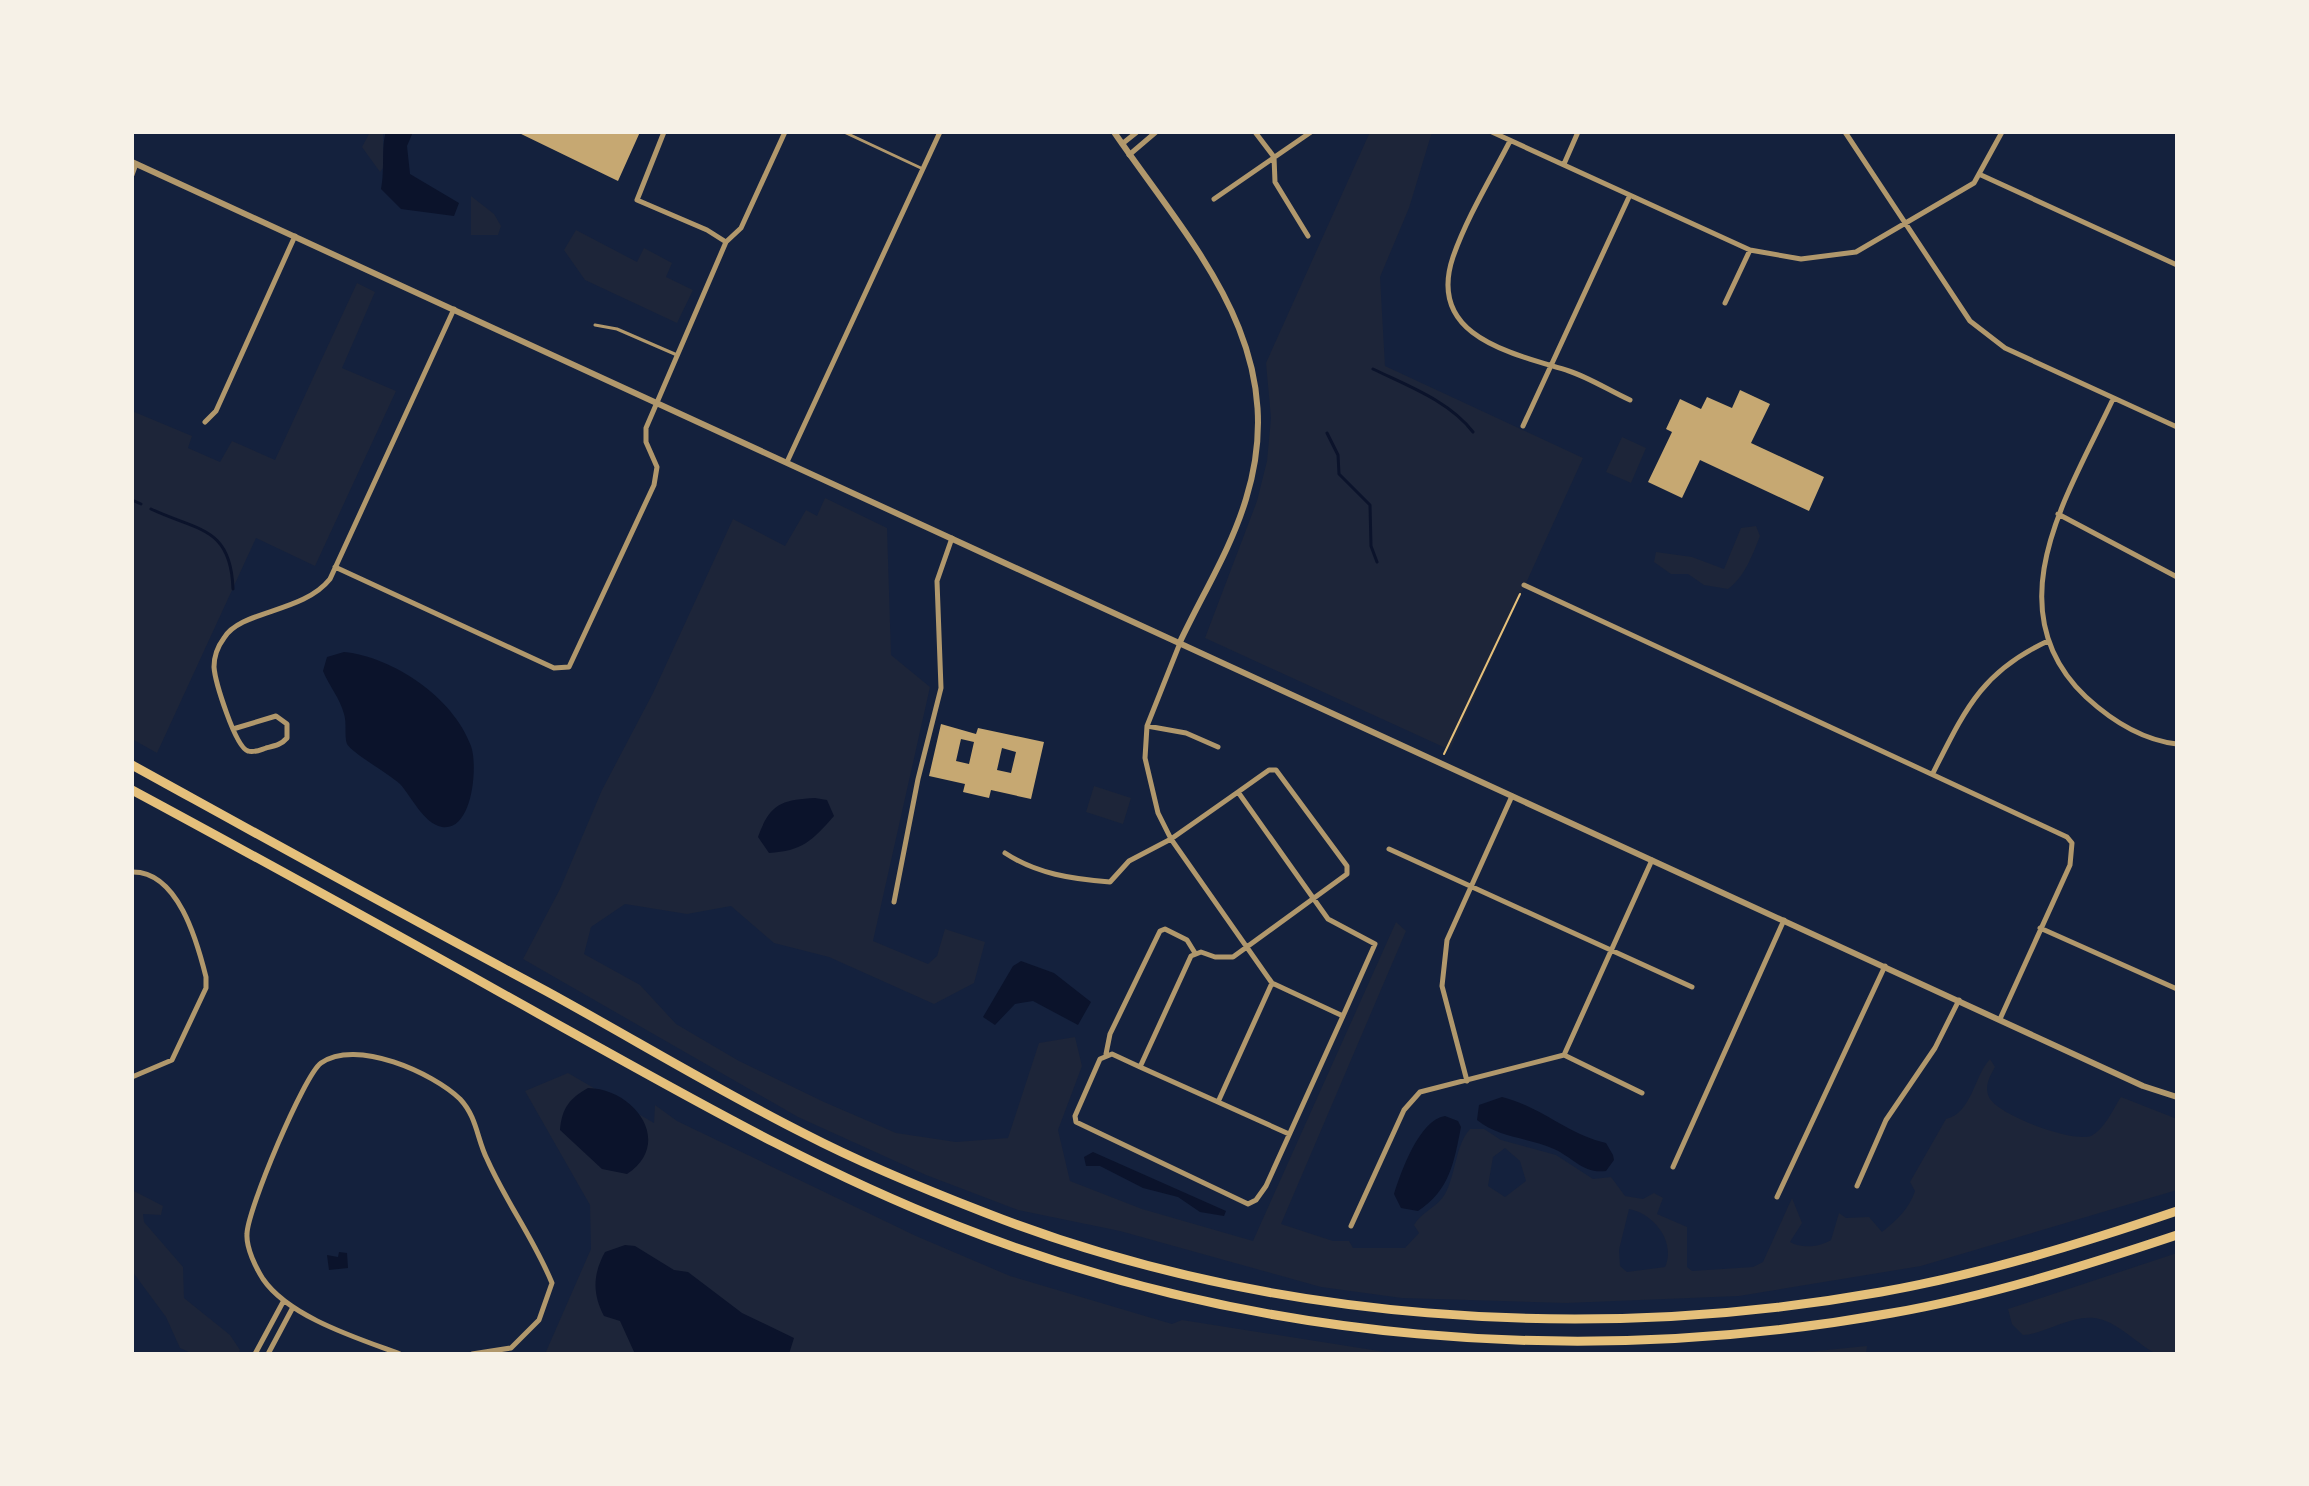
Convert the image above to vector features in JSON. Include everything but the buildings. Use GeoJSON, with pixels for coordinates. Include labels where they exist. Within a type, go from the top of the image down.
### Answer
{"type":"FeatureCollection","features":[{"type":"Feature","properties":{"kind":"highway"},"geometry":{"type":"LineString","coordinates":[[132,765],[723,1090],[855,1159],[1053,1237],[1242,1287],[1450,1315],[1616,1319],[1729,1313],[1813,1303],[1939,1280],[2041,1256],[2177,1211]]}},
{"type":"Feature","properties":{"kind":"highway"},"geometry":{"type":"LineString","coordinates":[[132,790],[657,1079],[846,1179],[1022,1250],[1199,1299],[1286,1318],[1377,1330],[1560,1343],[1701,1337],[1832,1323],[1933,1305],[2089,1264],[2177,1235]]}},
{"type":"Feature","properties":{"kind":"street"},"geometry":{"type":"LineString","coordinates":[[664,132],[637,200],[689,221],[726,242]]}},
{"type":"Feature","properties":{"kind":"street"},"geometry":{"type":"LineString","coordinates":[[335,567],[554,668],[565,669],[573,661],[654,485],[657,467],[645,435],[657,403],[726,242],[741,228],[785,132]]}},
{"type":"Feature","properties":{"kind":"street"},"geometry":{"type":"LineString","coordinates":[[787,462],[940,132]]}},
{"type":"Feature","properties":{"kind":"street"},"geometry":{"type":"LineString","coordinates":[[1114,132],[1224,291],[1250,358],[1257,412],[1256,444],[1246,498],[1233,534],[1180,642],[1147,726],[1145,758],[1149,787],[1171,839],[1272,983],[1343,1016]]}},
{"type":"Feature","properties":{"kind":"street"},"geometry":{"type":"LineString","coordinates":[[1122,144],[1137,132]]}},
{"type":"Feature","properties":{"kind":"street"},"geometry":{"type":"LineString","coordinates":[[1129,155],[1156,132]]}},
{"type":"Feature","properties":{"kind":"street"},"geometry":{"type":"LineString","coordinates":[[1255,132],[1274,157],[1275,182],[1308,236]]}},
{"type":"Feature","properties":{"kind":"street"},"geometry":{"type":"LineString","coordinates":[[1214,199],[1311,132]]}},
{"type":"Feature","properties":{"kind":"street"},"geometry":{"type":"LineString","coordinates":[[1492,132],[1750,250],[1801,259],[1856,252],[1907,225],[1981,175],[2002,132]]}},
{"type":"Feature","properties":{"kind":"street"},"geometry":{"type":"LineString","coordinates":[[1564,165],[1578,132]]}},
{"type":"Feature","properties":{"kind":"street"},"geometry":{"type":"LineString","coordinates":[[1845,132],[1952,297],[1985,336],[2177,427]]}},
{"type":"Feature","properties":{"kind":"street"},"geometry":{"type":"LineString","coordinates":[[1510,141],[1454,256],[1447,281],[1455,317],[1470,332],[1550,367],[1571,372],[1630,400]]}},
{"type":"Feature","properties":{"kind":"street"},"geometry":{"type":"LineString","coordinates":[[132,175],[134,163],[2143,1086],[2177,1097]]}},
{"type":"Feature","properties":{"kind":"street"},"geometry":{"type":"LineString","coordinates":[[1981,175],[2177,265]]}},
{"type":"Feature","properties":{"kind":"street"},"geometry":{"type":"LineString","coordinates":[[1523,426],[1629,197]]}},
{"type":"Feature","properties":{"kind":"street"},"geometry":{"type":"LineString","coordinates":[[205,422],[216,411],[295,236]]}},
{"type":"Feature","properties":{"kind":"street"},"geometry":{"type":"LineString","coordinates":[[1725,303],[1750,250]]}},
{"type":"Feature","properties":{"kind":"street"},"geometry":{"type":"LineString","coordinates":[[233,729],[276,716],[283,719],[288,730],[282,743],[254,752],[241,747],[233,729],[214,667],[222,641],[238,625],[313,595],[330,579],[454,309]]}},
{"type":"Feature","properties":{"kind":"street"},"geometry":{"type":"LineString","coordinates":[[2113,399],[2058,514],[2043,566],[2042,599],[2048,641],[2073,685],[2093,703],[2127,728],[2177,744]]}},
{"type":"Feature","properties":{"kind":"street"},"geometry":{"type":"LineString","coordinates":[[2058,514],[2177,577]]}},
{"type":"Feature","properties":{"kind":"street"},"geometry":{"type":"LineString","coordinates":[[894,902],[918,779],[941,688],[937,581],[952,538]]}},
{"type":"Feature","properties":{"kind":"street"},"geometry":{"type":"LineString","coordinates":[[1524,585],[2059,832],[2072,843],[2070,865],[2000,1019]]}},
{"type":"Feature","properties":{"kind":"street"},"geometry":{"type":"LineString","coordinates":[[1933,773],[1962,714],[1982,685],[2002,666],[2048,641]]}},
{"type":"Feature","properties":{"kind":"street"},"geometry":{"type":"LineString","coordinates":[[1147,726],[1186,733],[1218,747]]}},
{"type":"Feature","properties":{"kind":"street"},"geometry":{"type":"LineString","coordinates":[[1005,853],[1026,867],[1110,882],[1129,861],[1171,839],[1269,770],[1276,770],[1291,786],[1347,866],[1342,881],[1315,900],[1248,947],[1233,957],[1195,953],[1182,936],[1165,929],[1160,931],[1110,1034],[1106,1054],[1100,1059],[1075,1116],[1079,1127],[1242,1203],[1256,1200],[1375,944],[1336,926],[1315,900],[1238,792]]}},
{"type":"Feature","properties":{"kind":"street"},"geometry":{"type":"LineString","coordinates":[[1467,1081],[1442,986],[1447,940],[1512,796]]}},
{"type":"Feature","properties":{"kind":"street"},"geometry":{"type":"LineString","coordinates":[[1389,849],[1692,987]]}},
{"type":"Feature","properties":{"kind":"street"},"geometry":{"type":"LineString","coordinates":[[1564,1055],[1652,860]]}},
{"type":"Feature","properties":{"kind":"street"},"geometry":{"type":"LineString","coordinates":[[132,872],[159,880],[174,895],[206,977],[206,988],[172,1060],[132,1077]]}},
{"type":"Feature","properties":{"kind":"street"},"geometry":{"type":"LineString","coordinates":[[1673,1167],[1784,920]]}},
{"type":"Feature","properties":{"kind":"street"},"geometry":{"type":"LineString","coordinates":[[2040,928],[2177,987]]}},
{"type":"Feature","properties":{"kind":"street"},"geometry":{"type":"LineString","coordinates":[[1140,1067],[1187,960],[1195,953]]}},
{"type":"Feature","properties":{"kind":"street"},"geometry":{"type":"LineString","coordinates":[[1777,1197],[1885,966]]}},
{"type":"Feature","properties":{"kind":"street"},"geometry":{"type":"LineString","coordinates":[[1218,1102],[1272,983]]}},
{"type":"Feature","properties":{"kind":"street"},"geometry":{"type":"LineString","coordinates":[[1857,1186],[1886,1120],[1935,1048],[1959,1000]]}},
{"type":"Feature","properties":{"kind":"street"},"geometry":{"type":"LineString","coordinates":[[400,1354],[292,1309],[262,1278],[246,1236],[255,1199],[304,1090],[319,1064],[339,1055],[355,1054],[404,1066],[436,1079],[462,1102],[478,1127],[486,1157],[539,1253],[552,1283],[539,1320],[511,1348],[472,1354]]}},
{"type":"Feature","properties":{"kind":"street"},"geometry":{"type":"LineString","coordinates":[[1106,1054],[1289,1134]]}},
{"type":"Feature","properties":{"kind":"street"},"geometry":{"type":"LineString","coordinates":[[1351,1226],[1412,1100],[1434,1087],[1564,1055],[1642,1093]]}},
{"type":"Feature","properties":{"kind":"street"},"geometry":{"type":"LineString","coordinates":[[255,1354],[283,1302]]}},
{"type":"Feature","properties":{"kind":"street"},"geometry":{"type":"LineString","coordinates":[[268,1354],[292,1309]]}},
{"type":"Feature","properties":{"kind":"lane"},"geometry":{"type":"LineString","coordinates":[[844,132],[923,169]]}},
{"type":"Feature","properties":{"kind":"lane"},"geometry":{"type":"LineString","coordinates":[[595,325],[617,329],[678,356]]}},
{"type":"Feature","properties":{"kind":"path"},"geometry":{"type":"LineString","coordinates":[[1440,763],[1524,585]]}},
{"type":"Feature","properties":{"kind":"shaded area"},"geometry":{"type":"Polygon","coordinates":[[[370,132],[383,132],[384,167],[380,172],[362,147],[370,132]]]}},
{"type":"Feature","properties":{"kind":"shaded area"},"geometry":{"type":"Polygon","coordinates":[[[386,132],[413,132],[407,146],[410,174],[459,203],[454,216],[401,209],[381,189],[386,132]]]}},
{"type":"Feature","properties":{"kind":"shaded area"},"geometry":{"type":"Polygon","coordinates":[[[1370,132],[1432,132],[1409,208],[1380,277],[1385,366],[1583,458],[1450,750],[1205,638],[1257,501],[1267,461],[1271,418],[1266,363],[1370,132]]]}},
{"type":"Feature","properties":{"kind":"shaded area"},"geometry":{"type":"Polygon","coordinates":[[[471,196],[494,214],[501,226],[498,235],[471,235],[471,196]]]}},
{"type":"Feature","properties":{"kind":"shaded area"},"geometry":{"type":"Polygon","coordinates":[[[576,230],[637,262],[644,248],[672,263],[666,277],[693,290],[677,323],[585,280],[564,250],[576,230]]]}},
{"type":"Feature","properties":{"kind":"shaded area"},"geometry":{"type":"Polygon","coordinates":[[[357,283],[375,292],[342,368],[396,391],[315,566],[256,538],[157,753],[132,739],[132,411],[192,436],[188,448],[220,462],[232,441],[275,460],[357,283]]]}},
{"type":"Feature","properties":{"kind":"shaded area"},"geometry":{"type":"Polygon","coordinates":[[[1622,437],[1646,448],[1631,483],[1606,472],[1622,437]]]}},
{"type":"Feature","properties":{"kind":"shaded area"},"geometry":{"type":"Polygon","coordinates":[[[825,498],[887,528],[891,655],[930,687],[873,941],[928,964],[937,956],[945,929],[985,942],[974,983],[934,1004],[829,957],[774,943],[731,906],[687,914],[625,904],[591,927],[584,954],[640,985],[676,1024],[739,1061],[896,1133],[956,1142],[1008,1138],[1039,1043],[1075,1037],[1082,1066],[1058,1130],[1070,1181],[1142,1209],[1253,1241],[1396,922],[1406,931],[1281,1224],[1333,1241],[1349,1241],[1353,1248],[1405,1248],[1419,1233],[1414,1225],[1417,1220],[1445,1194],[1465,1136],[1470,1129],[1484,1129],[1501,1140],[1556,1155],[1593,1179],[1611,1177],[1625,1196],[1643,1199],[1654,1193],[1663,1198],[1657,1214],[1687,1227],[1687,1267],[1692,1271],[1753,1267],[1763,1262],[1792,1198],[1802,1223],[1790,1242],[1800,1246],[1816,1246],[1831,1240],[1839,1213],[1846,1218],[1869,1217],[1882,1232],[1893,1223],[1906,1209],[1915,1191],[1910,1182],[1946,1119],[1962,1109],[1990,1059],[1995,1067],[1988,1081],[1989,1097],[2006,1112],[2036,1126],[2069,1135],[2091,1136],[2105,1124],[2121,1097],[2177,1119],[2177,1190],[1921,1266],[1739,1296],[1566,1303],[1402,1298],[1321,1287],[1120,1231],[1018,1210],[926,1175],[798,1117],[523,959],[560,889],[602,790],[653,693],[733,519],[785,546],[806,510],[817,516],[825,498]],[[1505,1148],[1493,1157],[1488,1186],[1505,1197],[1526,1181],[1520,1161],[1505,1148]],[[1629,1209],[1619,1250],[1620,1266],[1627,1272],[1665,1267],[1668,1249],[1661,1231],[1647,1217],[1629,1209]]]}},
{"type":"Feature","properties":{"kind":"shaded area"},"geometry":{"type":"Polygon","coordinates":[[[1756,526],[1760,536],[1751,558],[1739,579],[1728,589],[1704,585],[1688,574],[1671,574],[1654,562],[1656,552],[1692,557],[1724,569],[1741,528],[1756,526]]]}},
{"type":"Feature","properties":{"kind":"shaded area"},"geometry":{"type":"Polygon","coordinates":[[[344,652],[382,662],[419,682],[436,696],[462,728],[473,755],[473,781],[467,809],[452,826],[435,825],[418,809],[400,784],[347,744],[342,708],[323,671],[327,657],[344,652]]]}},
{"type":"Feature","properties":{"kind":"shaded area"},"geometry":{"type":"Polygon","coordinates":[[[1094,786],[1131,798],[1123,824],[1086,812],[1094,786]]]}},
{"type":"Feature","properties":{"kind":"shaded area"},"geometry":{"type":"Polygon","coordinates":[[[815,798],[827,800],[834,816],[806,843],[790,850],[769,853],[758,837],[767,817],[786,802],[815,798]]]}},
{"type":"Feature","properties":{"kind":"shaded area"},"geometry":{"type":"Polygon","coordinates":[[[1021,961],[1054,973],[1091,1002],[1078,1025],[1033,1001],[1015,1004],[995,1025],[983,1017],[1013,966],[1021,961]]]}},
{"type":"Feature","properties":{"kind":"shaded area"},"geometry":{"type":"Polygon","coordinates":[[[568,1073],[654,1123],[655,1105],[677,1121],[916,1236],[1010,1276],[1172,1324],[1182,1320],[1398,1354],[545,1354],[591,1249],[590,1205],[525,1091],[568,1073]]]}},
{"type":"Feature","properties":{"kind":"shaded area"},"geometry":{"type":"Polygon","coordinates":[[[588,1088],[621,1098],[643,1120],[648,1133],[647,1148],[641,1161],[627,1174],[602,1169],[560,1130],[568,1105],[588,1088]]]}},
{"type":"Feature","properties":{"kind":"shaded area"},"geometry":{"type":"Polygon","coordinates":[[[1502,1097],[1529,1107],[1579,1134],[1606,1143],[1614,1160],[1606,1171],[1591,1170],[1554,1149],[1496,1131],[1477,1120],[1479,1105],[1502,1097]]]}},
{"type":"Feature","properties":{"kind":"shaded area"},"geometry":{"type":"Polygon","coordinates":[[[1445,1116],[1458,1121],[1461,1127],[1449,1174],[1437,1194],[1418,1211],[1401,1208],[1394,1194],[1406,1161],[1427,1127],[1445,1116]]]}},
{"type":"Feature","properties":{"kind":"shaded area"},"geometry":{"type":"Polygon","coordinates":[[[1093,1152],[1226,1211],[1224,1216],[1200,1212],[1178,1197],[1143,1188],[1100,1166],[1086,1166],[1084,1157],[1093,1152]]]}},
{"type":"Feature","properties":{"kind":"shaded area"},"geometry":{"type":"Polygon","coordinates":[[[132,1190],[163,1206],[161,1215],[143,1214],[144,1222],[183,1267],[184,1298],[230,1335],[240,1350],[238,1354],[193,1354],[180,1348],[166,1317],[132,1271],[132,1190]]]}},
{"type":"Feature","properties":{"kind":"shaded area"},"geometry":{"type":"Polygon","coordinates":[[[625,1245],[635,1246],[674,1270],[688,1272],[742,1313],[794,1338],[789,1354],[635,1354],[620,1321],[604,1316],[596,1291],[596,1276],[605,1252],[625,1245]]]}},
{"type":"Feature","properties":{"kind":"shaded area"},"geometry":{"type":"Polygon","coordinates":[[[339,1252],[347,1253],[348,1268],[329,1270],[327,1255],[338,1257],[339,1252]]]}},
{"type":"Feature","properties":{"kind":"shaded area"},"geometry":{"type":"Polygon","coordinates":[[[2177,1253],[2177,1354],[2152,1352],[2111,1323],[2093,1318],[2073,1320],[2023,1335],[2012,1324],[2008,1309],[2177,1253]]]}},
{"type":"Feature","properties":{"kind":"shaded area"},"geometry":{"type":"Polygon","coordinates":[[[1867,1346],[1866,1354],[1787,1354],[1867,1346]]]}},
{"type":"Feature","properties":{"kind":"waterway"},"geometry":{"type":"LineString","coordinates":[[1373,369],[1440,403],[1473,432]]}},
{"type":"Feature","properties":{"kind":"waterway"},"geometry":{"type":"LineString","coordinates":[[1327,433],[1338,455],[1339,474],[1370,505],[1371,546],[1377,562]]}},
{"type":"Feature","properties":{"kind":"waterway"},"geometry":{"type":"LineString","coordinates":[[132,500],[141,504]]}},
{"type":"Feature","properties":{"kind":"waterway"},"geometry":{"type":"LineString","coordinates":[[151,509],[197,527],[218,542],[231,568],[233,589]]}}]}
